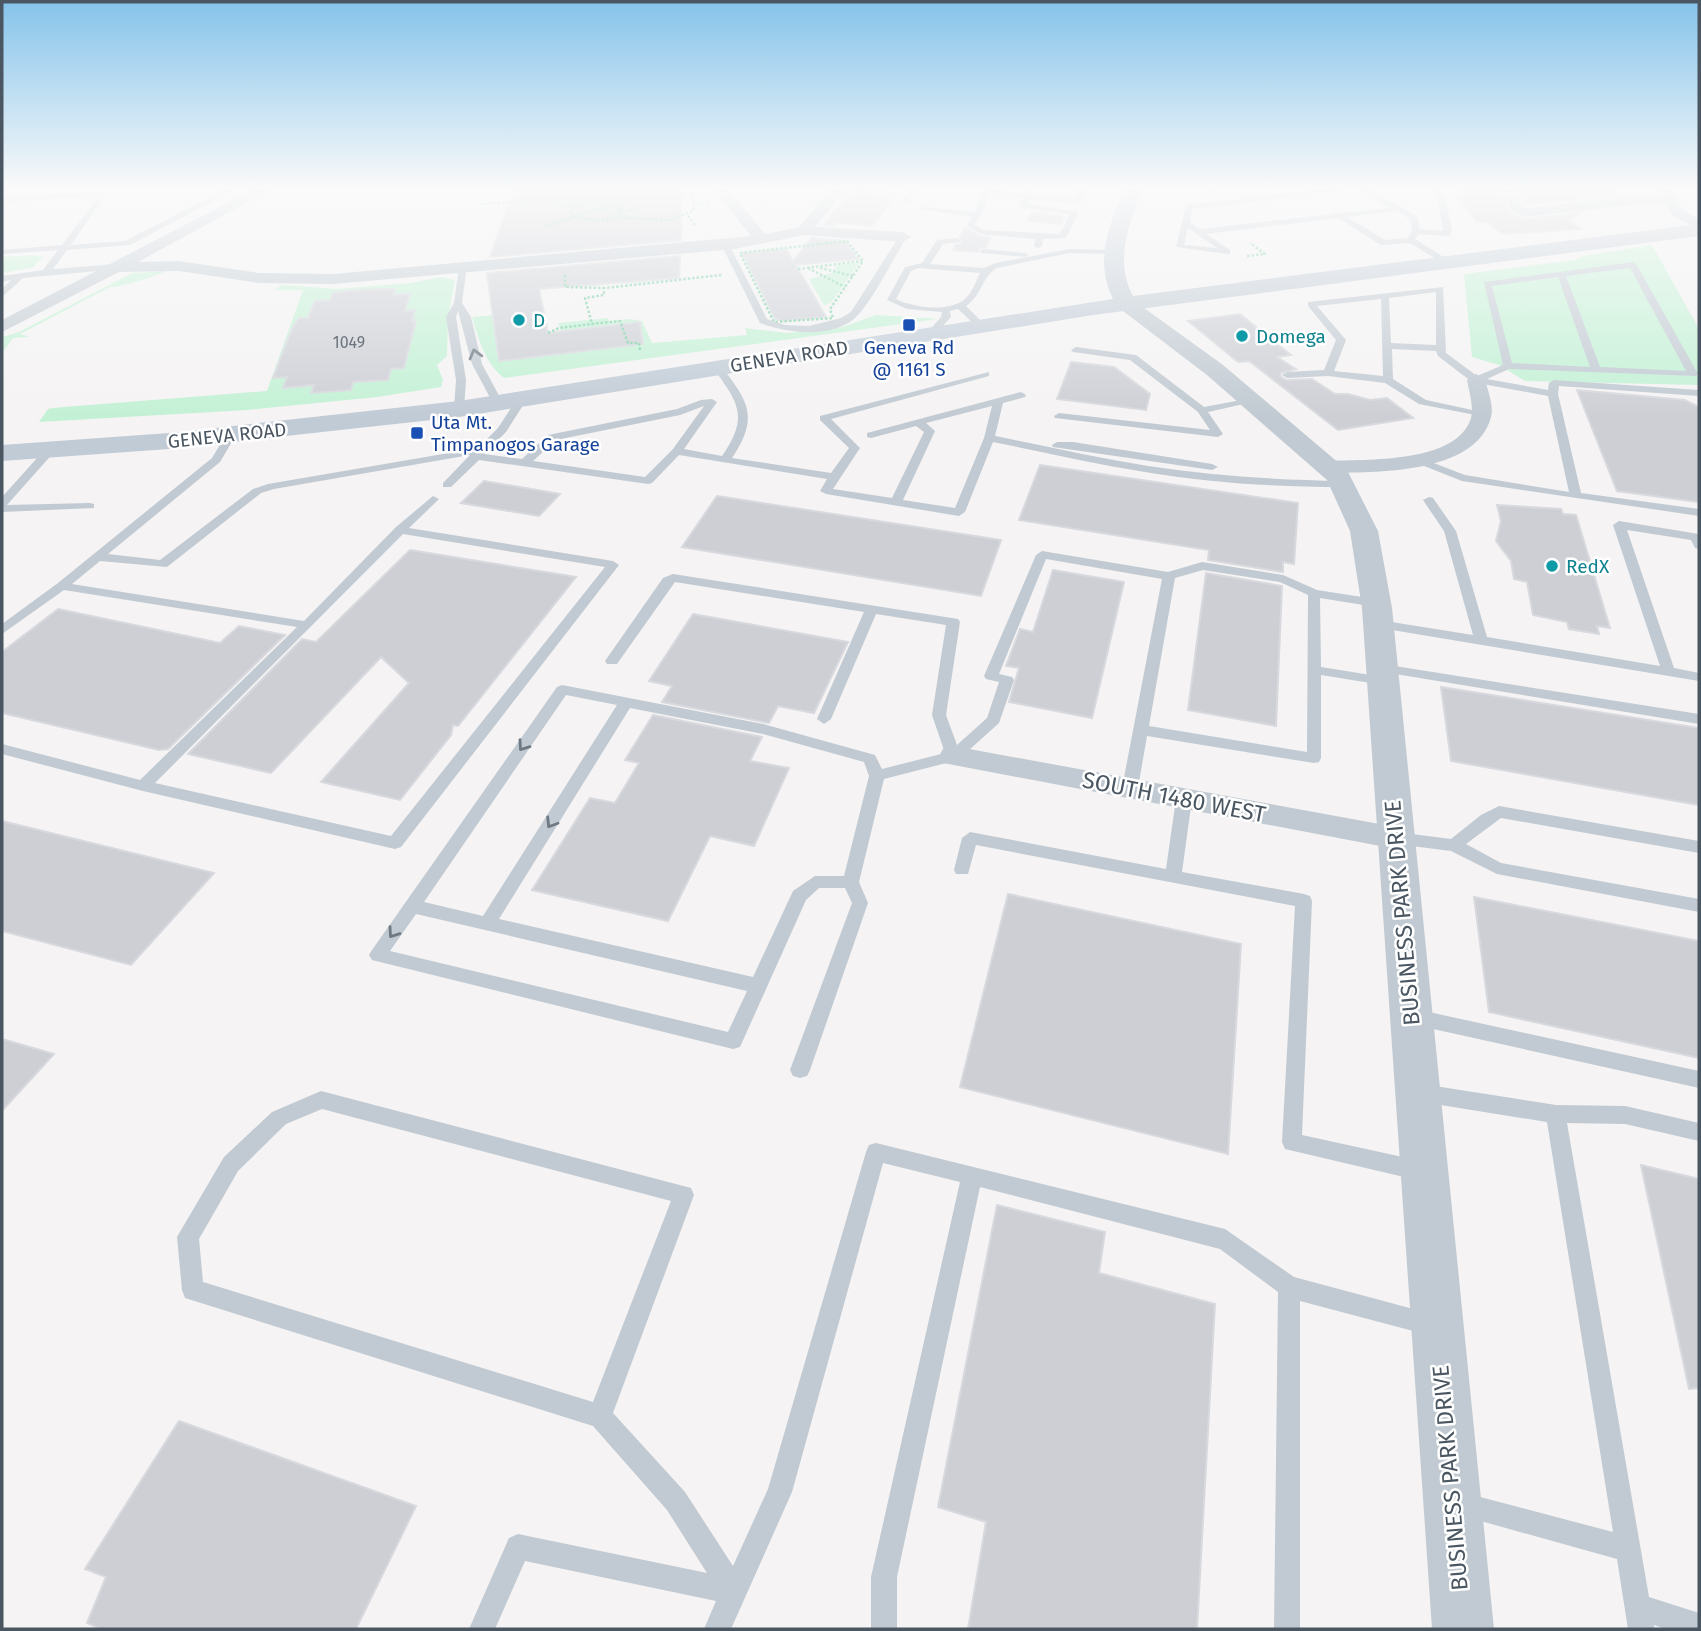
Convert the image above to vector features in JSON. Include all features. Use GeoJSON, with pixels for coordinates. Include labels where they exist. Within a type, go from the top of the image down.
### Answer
{"type":"FeatureCollection","features":[{"type":"Feature","properties":{"kind":"main road"},"geometry":{"type":"LineString","coordinates":[[1113,265],[1116,287],[1126,304]]}},
{"type":"Feature","properties":{"kind":"main road","name":"GENEVA ROAD"},"geometry":{"type":"LineString","coordinates":[[2,453],[231,435],[458,409],[1126,304],[1432,265]]}},
{"type":"Feature","properties":{"kind":"street"},"geometry":{"type":"LineString","coordinates":[[2,327],[120,265]]}},
{"type":"Feature","properties":{"kind":"street"},"geometry":{"type":"LineString","coordinates":[[116,267],[179,266],[259,278],[304,280],[474,265]]}},
{"type":"Feature","properties":{"kind":"street","name":"BUSINESS PARK DRIVE"},"geometry":{"type":"LineString","coordinates":[[1126,304],[1252,401],[1323,479],[1364,531],[1377,613],[1463,1629]]}},
{"type":"Feature","properties":{"kind":"street"},"geometry":{"type":"LineString","coordinates":[[1323,479],[1418,460],[1461,447],[1477,431],[1482,415],[1476,380]]}},
{"type":"Feature","properties":{"kind":"street","name":"SOUTH 1480 WEST"},"geometry":{"type":"LineString","coordinates":[[953,756],[1396,838]]}},
{"type":"Feature","properties":{"kind":"lane"},"geometry":{"type":"LineString","coordinates":[[46,272],[51,265]]}},
{"type":"Feature","properties":{"kind":"lane"},"geometry":{"type":"LineString","coordinates":[[735,265],[763,321],[780,329],[810,328],[844,322],[854,314],[884,265]]}},
{"type":"Feature","properties":{"kind":"lane"},"geometry":{"type":"LineString","coordinates":[[925,265],[908,269],[891,300],[899,305],[946,308],[960,306],[974,293],[985,271]]}},
{"type":"Feature","properties":{"kind":"lane"},"geometry":{"type":"LineString","coordinates":[[926,265],[985,271],[1002,265]]}},
{"type":"Feature","properties":{"kind":"lane"},"geometry":{"type":"LineString","coordinates":[[1508,366],[1487,284],[1632,265]]}},
{"type":"Feature","properties":{"kind":"lane"},"geometry":{"type":"LineString","coordinates":[[1476,380],[1508,366],[1693,374],[1633,265]]}},
{"type":"Feature","properties":{"kind":"lane"},"geometry":{"type":"LineString","coordinates":[[458,409],[461,380],[451,317],[458,303],[463,266]]}},
{"type":"Feature","properties":{"kind":"lane"},"geometry":{"type":"LineString","coordinates":[[2,279],[46,272],[116,267]]}},
{"type":"Feature","properties":{"kind":"lane"},"geometry":{"type":"LineString","coordinates":[[1560,275],[1596,370]]}},
{"type":"Feature","properties":{"kind":"lane"},"geometry":{"type":"LineString","coordinates":[[2,293],[20,276]]}},
{"type":"Feature","properties":{"kind":"lane"},"geometry":{"type":"LineString","coordinates":[[1328,373],[1341,340],[1311,304],[1440,289],[1441,354],[1476,380],[1553,394]]}},
{"type":"Feature","properties":{"kind":"lane"},"geometry":{"type":"LineString","coordinates":[[1385,295],[1388,380]]}},
{"type":"Feature","properties":{"kind":"lane"},"geometry":{"type":"LineString","coordinates":[[447,485],[502,430],[510,401],[477,364],[466,317],[458,303]]}},
{"type":"Feature","properties":{"kind":"lane"},"geometry":{"type":"LineString","coordinates":[[960,306],[981,326]]}},
{"type":"Feature","properties":{"kind":"lane"},"geometry":{"type":"LineString","coordinates":[[931,334],[946,317],[946,308]]}},
{"type":"Feature","properties":{"kind":"lane"},"geometry":{"type":"LineString","coordinates":[[1387,346],[1441,348]]}},
{"type":"Feature","properties":{"kind":"lane"},"geometry":{"type":"LineString","coordinates":[[1059,416],[1219,434],[1202,410],[1133,357],[1076,350]]}},
{"type":"Feature","properties":{"kind":"lane"},"geometry":{"type":"LineString","coordinates":[[718,368],[739,396],[745,412],[742,437],[725,460]]}},
{"type":"Feature","properties":{"kind":"lane"},"geometry":{"type":"LineString","coordinates":[[1287,375],[1328,373],[1388,380],[1423,402],[1482,415]]}},
{"type":"Feature","properties":{"kind":"lane"},"geometry":{"type":"LineString","coordinates":[[986,374],[824,418],[855,448],[825,491],[959,512],[989,438],[998,401]]}},
{"type":"Feature","properties":{"kind":"lane"},"geometry":{"type":"LineString","coordinates":[[1576,496],[1553,394],[1554,383],[1699,393]]}},
{"type":"Feature","properties":{"kind":"lane"},"geometry":{"type":"LineString","coordinates":[[871,435],[1021,395]]}},
{"type":"Feature","properties":{"kind":"lane"},"geometry":{"type":"LineString","coordinates":[[1202,410],[1252,401]]}},
{"type":"Feature","properties":{"kind":"lane"},"geometry":{"type":"LineString","coordinates":[[97,557],[163,564],[257,491],[272,486],[480,453],[524,463],[648,481],[677,451],[712,402],[701,402],[680,412],[552,437],[524,463]]}},
{"type":"Feature","properties":{"kind":"lane"},"geometry":{"type":"LineString","coordinates":[[896,502],[929,430],[919,423]]}},
{"type":"Feature","properties":{"kind":"lane"},"geometry":{"type":"LineString","coordinates":[[2,630],[62,586],[216,460],[231,435]]}},
{"type":"Feature","properties":{"kind":"lane"},"geometry":{"type":"LineString","coordinates":[[989,438],[1084,458],[1186,474],[1323,479]]}},
{"type":"Feature","properties":{"kind":"lane"},"geometry":{"type":"LineString","coordinates":[[2,506],[51,449]]}},
{"type":"Feature","properties":{"kind":"lane"},"geometry":{"type":"LineString","coordinates":[[677,451],[834,477]]}},
{"type":"Feature","properties":{"kind":"lane"},"geometry":{"type":"LineString","coordinates":[[1418,460],[1462,478],[1699,513]]}},
{"type":"Feature","properties":{"kind":"lane"},"geometry":{"type":"LineString","coordinates":[[144,786],[433,499]]}},
{"type":"Feature","properties":{"kind":"lane"},"geometry":{"type":"LineString","coordinates":[[1429,500],[1450,531],[1466,581],[1480,640]]}},
{"type":"Feature","properties":{"kind":"lane"},"geometry":{"type":"LineString","coordinates":[[2,506],[90,506]]}},
{"type":"Feature","properties":{"kind":"lane"},"geometry":{"type":"LineString","coordinates":[[1669,673],[1619,525],[1696,537],[1699,545]]}},
{"type":"Feature","properties":{"kind":"lane"},"geometry":{"type":"LineString","coordinates":[[2,749],[144,786],[395,843],[613,565],[400,530]]}},
{"type":"Feature","properties":{"kind":"lane"},"geometry":{"type":"LineString","coordinates":[[877,776],[953,756],[994,720],[1007,680],[991,676],[1042,555],[1169,576],[1202,566],[1283,579],[1314,593],[1377,613],[1480,640],[1699,677]]}},
{"type":"Feature","properties":{"kind":"lane"},"geometry":{"type":"LineString","coordinates":[[1130,789],[1169,576]]}},
{"type":"Feature","properties":{"kind":"lane"},"geometry":{"type":"LineString","coordinates":[[612,661],[667,581],[673,578],[953,622],[939,715],[953,756]]}},
{"type":"Feature","properties":{"kind":"lane"},"geometry":{"type":"LineString","coordinates":[[62,586],[307,625]]}},
{"type":"Feature","properties":{"kind":"lane"},"geometry":{"type":"LineString","coordinates":[[1141,730],[1314,758],[1314,593]]}},
{"type":"Feature","properties":{"kind":"lane"},"geometry":{"type":"LineString","coordinates":[[824,719],[872,609]]}},
{"type":"Feature","properties":{"kind":"lane"},"geometry":{"type":"LineString","coordinates":[[1314,670],[1382,675],[1699,719]]}},
{"type":"Feature","properties":{"kind":"lane"},"geometry":{"type":"LineString","coordinates":[[800,1070],[860,903],[851,882],[877,776],[870,760],[762,729],[562,690],[378,955],[733,1041],[799,896],[815,882],[851,882]]}},
{"type":"Feature","properties":{"kind":"lane"},"geometry":{"type":"LineString","coordinates":[[487,924],[626,703]]}},
{"type":"Feature","properties":{"kind":"lane"},"geometry":{"type":"LineString","coordinates":[[1173,876],[1184,799]]}},
{"type":"Feature","properties":{"kind":"lane"},"geometry":{"type":"LineString","coordinates":[[1454,845],[1475,829],[1481,820],[1499,812],[1699,847]]}},
{"type":"Feature","properties":{"kind":"lane"},"geometry":{"type":"LineString","coordinates":[[962,870],[970,838],[1304,901],[1293,1142],[1424,1171]]}},
{"type":"Feature","properties":{"kind":"lane"},"geometry":{"type":"LineString","coordinates":[[1396,838],[1454,845],[1497,868],[1699,906]]}},
{"type":"Feature","properties":{"kind":"lane"},"geometry":{"type":"LineString","coordinates":[[412,906],[758,986]]}},
{"type":"Feature","properties":{"kind":"lane"},"geometry":{"type":"LineString","coordinates":[[1411,1016],[1699,1080]]}},
{"type":"Feature","properties":{"kind":"lane"},"geometry":{"type":"LineString","coordinates":[[1417,1092],[1556,1114],[1625,1115],[1699,1132]]}},
{"type":"Feature","properties":{"kind":"lane"},"geometry":{"type":"LineString","coordinates":[[600,1416],[684,1195],[321,1100],[279,1118],[232,1164],[188,1237],[193,1290],[600,1416],[676,1502],[734,1592]]}},
{"type":"Feature","properties":{"kind":"lane"},"geometry":{"type":"LineString","coordinates":[[1556,1114],[1639,1618],[1699,1626]]}},
{"type":"Feature","properties":{"kind":"lane"},"geometry":{"type":"LineString","coordinates":[[717,1629],[780,1492],[876,1152],[1225,1240],[1289,1287],[1437,1327]]}},
{"type":"Feature","properties":{"kind":"lane"},"geometry":{"type":"LineString","coordinates":[[884,1629],[884,1577],[972,1175]]}},
{"type":"Feature","properties":{"kind":"lane"},"geometry":{"type":"LineString","coordinates":[[1287,1629],[1289,1287]]}},
{"type":"Feature","properties":{"kind":"lane"},"geometry":{"type":"LineString","coordinates":[[1452,1502],[1628,1549]]}},
{"type":"Feature","properties":{"kind":"lane"},"geometry":{"type":"LineString","coordinates":[[482,1629],[518,1548],[734,1592]]}},
{"type":"Feature","properties":{"kind":"path"},"geometry":{"type":"LineString","coordinates":[[746,265],[774,322],[783,324],[833,318],[830,309],[860,265]]}},
{"type":"Feature","properties":{"kind":"path"},"geometry":{"type":"LineString","coordinates":[[798,269],[831,265]]}},
{"type":"Feature","properties":{"kind":"path"},"geometry":{"type":"LineString","coordinates":[[816,267],[853,276]]}},
{"type":"Feature","properties":{"kind":"path"},"geometry":{"type":"LineString","coordinates":[[564,268],[565,287],[604,288],[722,276]]}},
{"type":"Feature","properties":{"kind":"path"},"geometry":{"type":"LineString","coordinates":[[807,268],[845,287]]}},
{"type":"Feature","properties":{"kind":"path"},"geometry":{"type":"LineString","coordinates":[[592,324],[585,298],[604,295],[604,288]]}},
{"type":"Feature","properties":{"kind":"path"},"geometry":{"type":"LineString","coordinates":[[548,333],[559,328],[620,321],[628,343],[639,342],[640,350]]}},
{"type":"Feature","properties":{"kind":"green space"},"geometry":{"type":"Polygon","coordinates":[[[2,265],[35,265],[32,268],[2,273],[2,265]]]}},
{"type":"Feature","properties":{"kind":"green space"},"geometry":{"type":"Polygon","coordinates":[[[838,265],[858,265],[831,303],[824,305],[809,279],[832,273],[838,265]]]}},
{"type":"Feature","properties":{"kind":"green space"},"geometry":{"type":"Polygon","coordinates":[[[1534,265],[1663,265],[1699,329],[1699,385],[1525,381],[1499,365],[1472,357],[1464,274],[1534,265]]]}},
{"type":"Feature","properties":{"kind":"green space"},"geometry":{"type":"Polygon","coordinates":[[[166,271],[139,281],[110,287],[20,334],[30,337],[13,338],[2,353],[2,337],[19,332],[132,273],[166,271]]]}},
{"type":"Feature","properties":{"kind":"green space"},"geometry":{"type":"Polygon","coordinates":[[[441,277],[455,280],[448,317],[447,356],[437,365],[443,380],[441,387],[377,397],[247,410],[39,422],[48,409],[52,408],[267,391],[303,290],[274,290],[282,285],[337,289],[411,283],[441,277]]]}},
{"type":"Feature","properties":{"kind":"green space"},"geometry":{"type":"Polygon","coordinates":[[[493,315],[499,360],[617,325],[561,331],[558,323],[608,318],[609,321],[642,321],[652,343],[747,335],[745,328],[787,333],[843,327],[876,315],[938,319],[504,378],[487,358],[472,317],[493,315]]]}},
{"type":"Feature","properties":{"kind":"building","name":"D"},"geometry":{"type":"Polygon","coordinates":[[[577,265],[680,265],[679,278],[539,289],[548,333],[640,322],[643,344],[499,361],[487,273],[577,265]]]}},
{"type":"Feature","properties":{"kind":"building"},"geometry":{"type":"Polygon","coordinates":[[[748,265],[796,265],[826,317],[782,321],[775,319],[748,265]]]}},
{"type":"Feature","properties":{"kind":"building"},"geometry":{"type":"Polygon","coordinates":[[[395,289],[393,295],[410,294],[405,311],[415,310],[412,321],[416,320],[404,368],[391,369],[388,380],[353,382],[351,390],[311,393],[314,385],[283,388],[287,377],[273,378],[292,329],[299,318],[308,318],[315,301],[330,300],[333,293],[353,290],[395,289]]]}},
{"type":"Feature","properties":{"kind":"building"},"geometry":{"type":"Polygon","coordinates":[[[1240,314],[1291,355],[1277,357],[1296,369],[1281,373],[1280,376],[1286,380],[1312,379],[1335,394],[1348,394],[1370,400],[1387,398],[1413,418],[1338,430],[1249,361],[1238,362],[1188,321],[1240,314]]]}},
{"type":"Feature","properties":{"kind":"building"},"geometry":{"type":"Polygon","coordinates":[[[1071,362],[1114,367],[1150,394],[1146,410],[1057,399],[1071,362]]]}},
{"type":"Feature","properties":{"kind":"building"},"geometry":{"type":"Polygon","coordinates":[[[1577,390],[1685,400],[1699,407],[1699,502],[1617,491],[1577,390]]]}},
{"type":"Feature","properties":{"kind":"building"},"geometry":{"type":"Polygon","coordinates":[[[1040,465],[1298,503],[1294,564],[1283,562],[1283,572],[1208,560],[1209,550],[1019,520],[1040,465]]]}},
{"type":"Feature","properties":{"kind":"building"},"geometry":{"type":"Polygon","coordinates":[[[484,481],[560,494],[539,516],[461,503],[484,481]]]}},
{"type":"Feature","properties":{"kind":"building"},"geometry":{"type":"Polygon","coordinates":[[[717,496],[1001,540],[981,596],[682,547],[717,496]]]}},
{"type":"Feature","properties":{"kind":"building","name":"RedX"},"geometry":{"type":"Polygon","coordinates":[[[1497,505],[1561,509],[1563,514],[1576,515],[1610,628],[1597,626],[1599,634],[1569,629],[1567,622],[1533,615],[1527,582],[1514,579],[1511,561],[1496,541],[1501,521],[1497,505]]]}},
{"type":"Feature","properties":{"kind":"building"},"geometry":{"type":"Polygon","coordinates":[[[410,550],[576,577],[458,726],[453,725],[451,735],[400,800],[321,782],[409,683],[381,657],[271,773],[188,754],[302,639],[316,642],[410,550]]]}},
{"type":"Feature","properties":{"kind":"building"},"geometry":{"type":"Polygon","coordinates":[[[1053,570],[1124,582],[1092,718],[1009,702],[1019,668],[1006,666],[1020,629],[1033,632],[1053,570]]]}},
{"type":"Feature","properties":{"kind":"building"},"geometry":{"type":"Polygon","coordinates":[[[1206,573],[1282,586],[1276,726],[1188,710],[1206,573]]]}},
{"type":"Feature","properties":{"kind":"building"},"geometry":{"type":"Polygon","coordinates":[[[58,609],[220,643],[239,626],[285,635],[168,749],[159,750],[2,713],[2,652],[58,609]]]}},
{"type":"Feature","properties":{"kind":"building"},"geometry":{"type":"Polygon","coordinates":[[[693,614],[848,642],[814,713],[778,706],[769,723],[662,702],[672,686],[649,681],[693,614]]]}},
{"type":"Feature","properties":{"kind":"building"},"geometry":{"type":"Polygon","coordinates":[[[1441,687],[1699,728],[1699,805],[1451,761],[1441,687]]]}},
{"type":"Feature","properties":{"kind":"building"},"geometry":{"type":"Polygon","coordinates":[[[653,715],[762,737],[750,761],[789,768],[754,846],[710,836],[668,921],[532,890],[590,798],[615,803],[639,763],[625,760],[653,715]]]}},
{"type":"Feature","properties":{"kind":"building"},"geometry":{"type":"Polygon","coordinates":[[[2,821],[214,873],[131,965],[2,931],[2,821]]]}},
{"type":"Feature","properties":{"kind":"building"},"geometry":{"type":"Polygon","coordinates":[[[1008,894],[1241,944],[1228,1154],[960,1087],[1008,894]]]}},
{"type":"Feature","properties":{"kind":"building"},"geometry":{"type":"Polygon","coordinates":[[[1474,897],[1699,941],[1699,1058],[1489,1012],[1474,897]]]}},
{"type":"Feature","properties":{"kind":"building"},"geometry":{"type":"Polygon","coordinates":[[[2,1039],[54,1054],[2,1111],[2,1039]]]}},
{"type":"Feature","properties":{"kind":"building"},"geometry":{"type":"Polygon","coordinates":[[[1641,1165],[1699,1179],[1699,1388],[1689,1389],[1641,1165]]]}},
{"type":"Feature","properties":{"kind":"building"},"geometry":{"type":"Polygon","coordinates":[[[997,1205],[1105,1232],[1099,1273],[1215,1304],[1197,1629],[968,1629],[986,1522],[938,1507],[997,1205]]]}},
{"type":"Feature","properties":{"kind":"building"},"geometry":{"type":"Polygon","coordinates":[[[179,1421],[416,1506],[356,1629],[101,1629],[87,1623],[106,1577],[85,1569],[179,1421]]]}},
{"type":"Feature","properties":{"kind":"place","name":"D"},"geometry":{"type":"Point","coordinates":[519,320]}},
{"type":"Feature","properties":{"kind":"place","name":"Geneva Rd @ 1161 S"},"geometry":{"type":"Point","coordinates":[909,325]}},
{"type":"Feature","properties":{"kind":"place","name":"Domega"},"geometry":{"type":"Point","coordinates":[1242,336]}},
{"type":"Feature","properties":{"kind":"place","name":"Uta Mt. Timpanogos Garage"},"geometry":{"type":"Point","coordinates":[417,433]}},
{"type":"Feature","properties":{"kind":"place","name":"RedX"},"geometry":{"type":"Point","coordinates":[1552,566]}}]}
